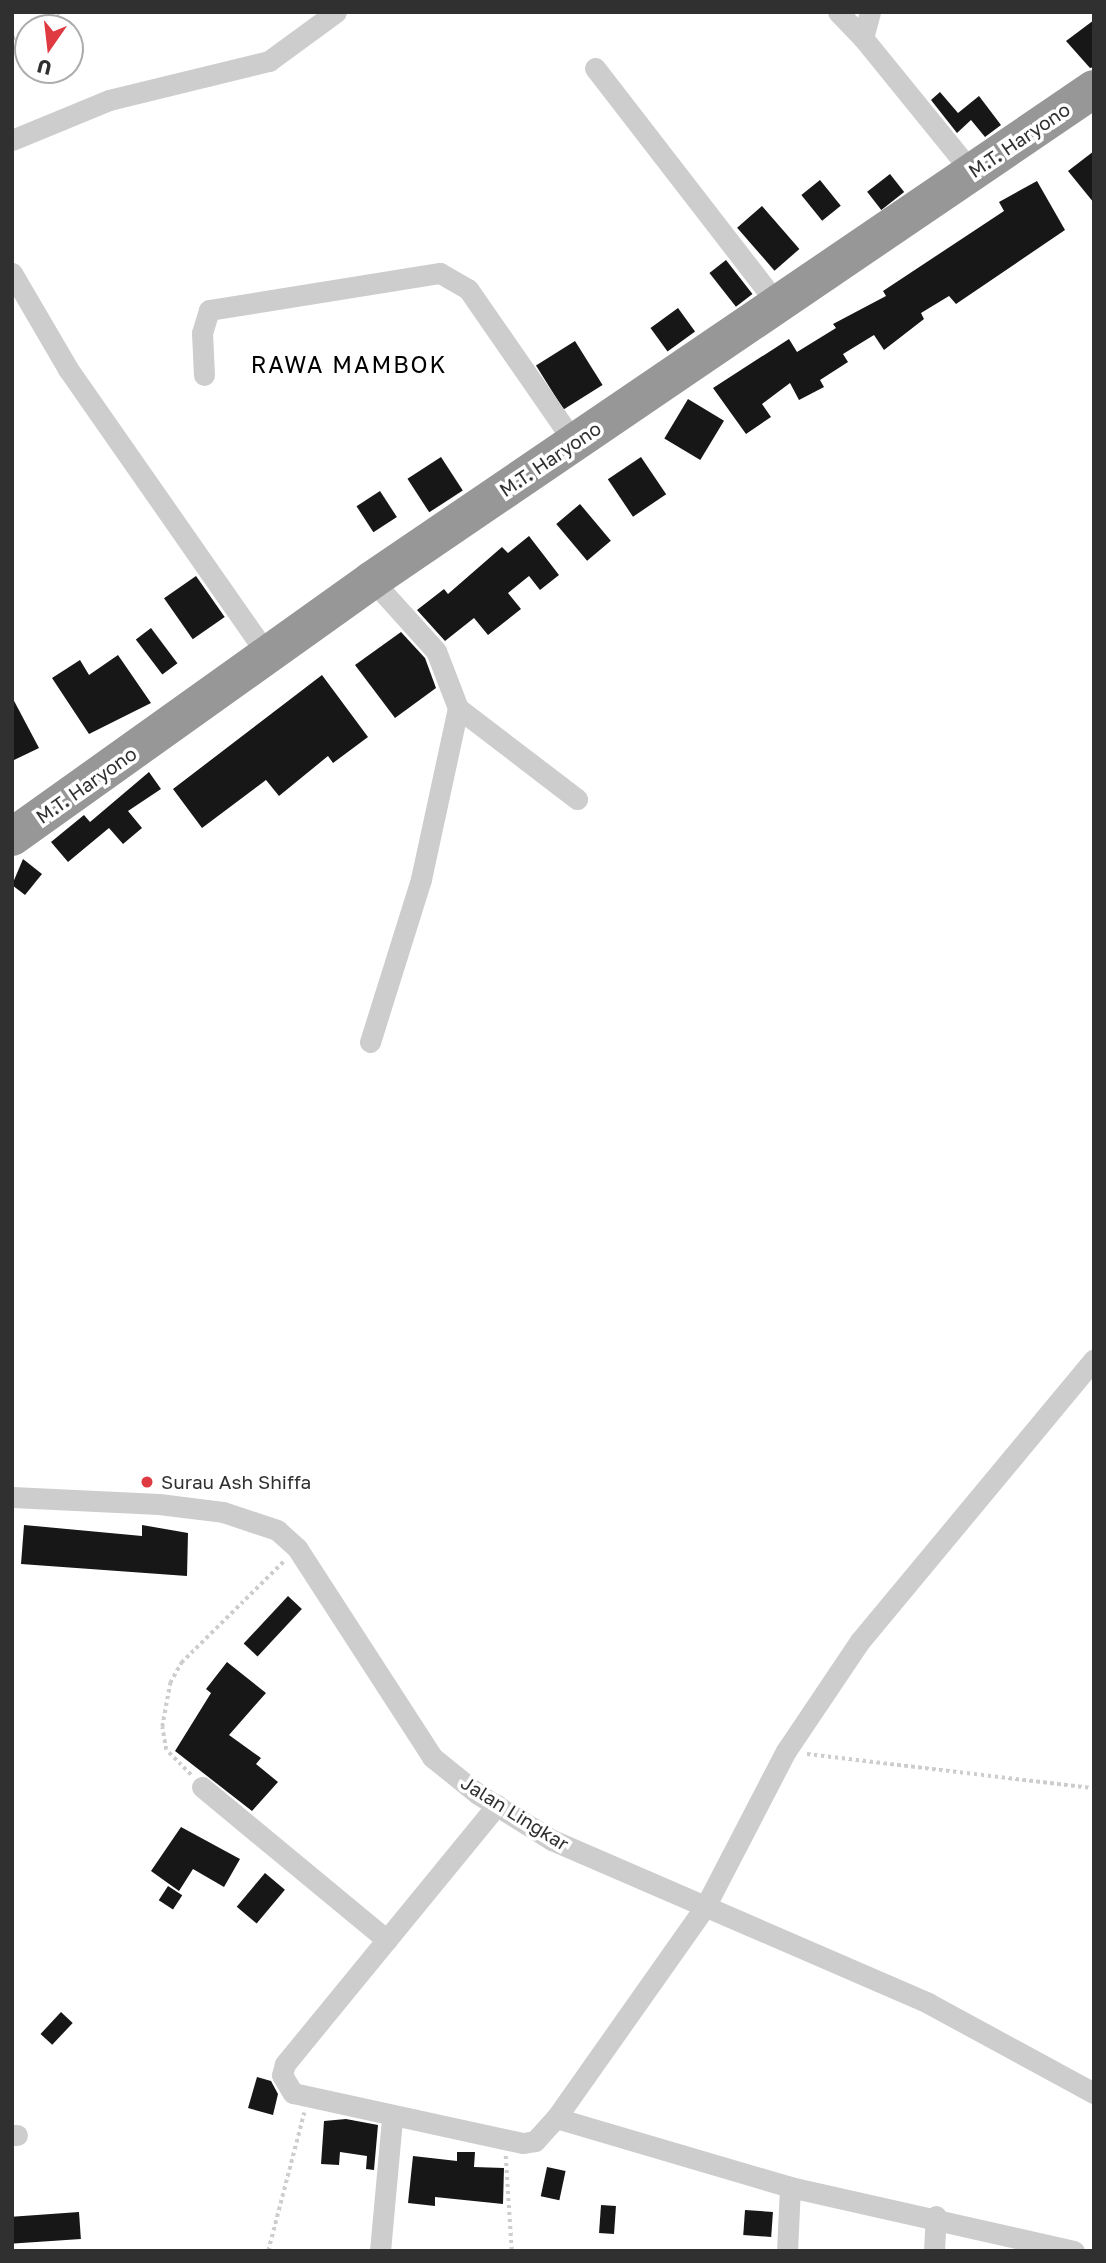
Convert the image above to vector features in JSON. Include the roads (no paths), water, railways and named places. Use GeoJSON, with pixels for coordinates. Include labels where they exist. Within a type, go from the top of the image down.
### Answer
{"type":"FeatureCollection","features":[{"type":"Feature","properties":{"kind":"highway","name":"M.T. Haryono"},"geometry":{"type":"LineString","coordinates":[[12,838],[372,580],[1094,89]]}},
{"type":"Feature","properties":{"kind":"street"},"geometry":{"type":"LineString","coordinates":[[12,140],[109,100],[269,61],[336,12]]}},
{"type":"Feature","properties":{"kind":"street"},"geometry":{"type":"LineString","coordinates":[[838,12],[863,38],[972,172]]}},
{"type":"Feature","properties":{"kind":"street"},"geometry":{"type":"LineString","coordinates":[[863,38],[870,12]]}},
{"type":"Feature","properties":{"kind":"street"},"geometry":{"type":"LineString","coordinates":[[595,68],[778,305]]}},
{"type":"Feature","properties":{"kind":"street"},"geometry":{"type":"LineString","coordinates":[[204,375],[202,333],[209,310],[440,273],[468,289],[575,442]]}},
{"type":"Feature","properties":{"kind":"street"},"geometry":{"type":"LineString","coordinates":[[12,274],[68,369],[268,656]]}},
{"type":"Feature","properties":{"kind":"street"},"geometry":{"type":"LineString","coordinates":[[372,580],[436,651],[458,708],[577,799]]}},
{"type":"Feature","properties":{"kind":"street"},"geometry":{"type":"LineString","coordinates":[[370,1042],[421,879],[458,708]]}},
{"type":"Feature","properties":{"kind":"street"},"geometry":{"type":"LineString","coordinates":[[496,1805],[285,2064],[282,2075],[293,2093],[308,2101],[392,2118],[505,2140],[536,2141],[556,2118],[705,1907],[786,1751],[860,1641],[1094,1359]]}},
{"type":"Feature","properties":{"kind":"street","name":"Jalan Lingkar"},"geometry":{"type":"LineString","coordinates":[[12,1497],[223,1512],[277,1530],[297,1548],[432,1757],[496,1805],[552,1840],[928,2003],[1094,2093]]}},
{"type":"Feature","properties":{"kind":"street"},"geometry":{"type":"LineString","coordinates":[[202,1787],[387,1940]]}},
{"type":"Feature","properties":{"kind":"street"},"geometry":{"type":"LineString","coordinates":[[380,2251],[392,2118]]}},
{"type":"Feature","properties":{"kind":"street"},"geometry":{"type":"LineString","coordinates":[[556,2118],[790,2187],[936,2216],[1074,2251]]}},
{"type":"Feature","properties":{"kind":"street"},"geometry":{"type":"LineString","coordinates":[[787,2251],[790,2187]]}},
{"type":"Feature","properties":{"kind":"street"},"geometry":{"type":"LineString","coordinates":[[934,2251],[936,2216]]}},
{"type":"Feature","properties":{"kind":"place","name":"Surau Ash Shiffa"},"geometry":{"type":"Point","coordinates":[147,1482]}},
{"type":"Feature","properties":{"kind":"district","name":"RAWA MAMBOK"},"geometry":{"type":"Point","coordinates":[349,364]}}]}
